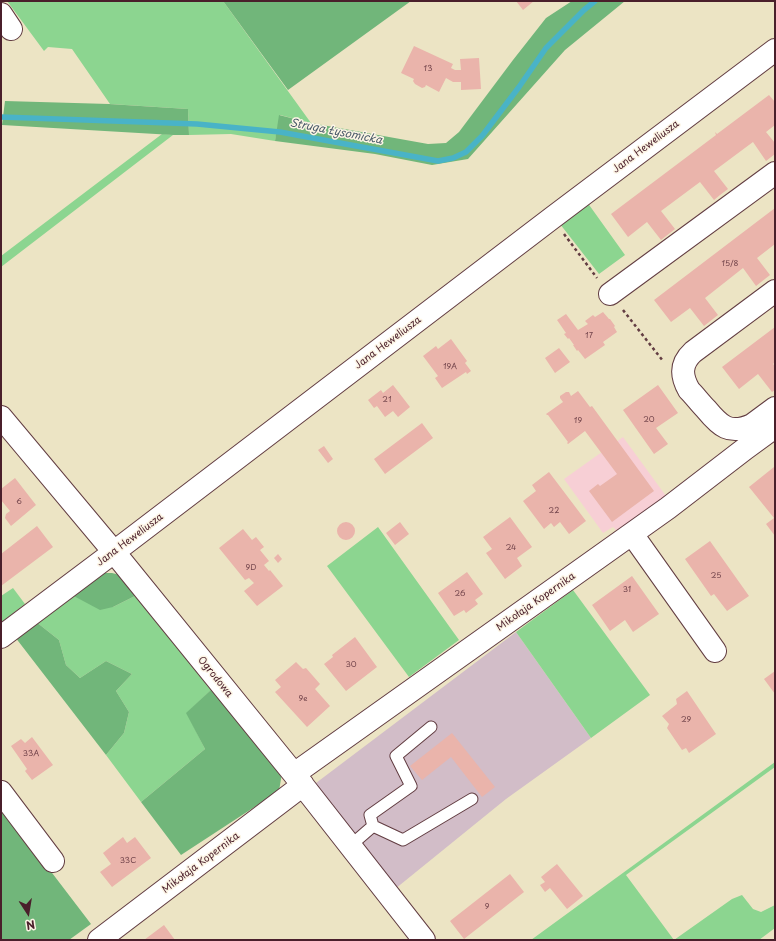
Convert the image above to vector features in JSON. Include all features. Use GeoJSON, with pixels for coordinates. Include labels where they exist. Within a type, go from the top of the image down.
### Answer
{"type":"FeatureCollection","features":[{"type":"Feature","properties":{"kind":"street","name":"Jana Heweliusza"},"geometry":{"type":"LineString","coordinates":[[1,637],[552,218],[772,58]]}},
{"type":"Feature","properties":{"kind":"street"},"geometry":{"type":"LineString","coordinates":[[610,294],[775,173]]}},
{"type":"Feature","properties":{"kind":"street"},"geometry":{"type":"LineString","coordinates":[[775,291],[693,352],[685,362],[683,373],[689,390],[717,423],[725,428],[738,429],[752,425],[775,408]]}},
{"type":"Feature","properties":{"kind":"street","name":"Ogrodowa"},"geometry":{"type":"LineString","coordinates":[[1,417],[114,552],[298,780],[424,940]]}},
{"type":"Feature","properties":{"kind":"street","name":"Mikołaja Kopernika"},"geometry":{"type":"LineString","coordinates":[[99,940],[298,780],[668,508],[775,427]]}},
{"type":"Feature","properties":{"kind":"street"},"geometry":{"type":"LineString","coordinates":[[632,534],[715,651]]}},
{"type":"Feature","properties":{"kind":"street"},"geometry":{"type":"LineString","coordinates":[[1,792],[53,861]]}},
{"type":"Feature","properties":{"kind":"lane"},"geometry":{"type":"LineString","coordinates":[[431,727],[396,756],[411,786],[370,815],[373,826],[403,840],[472,798]]}},
{"type":"Feature","properties":{"kind":"lane"},"geometry":{"type":"LineString","coordinates":[[350,846],[373,826]]}},
{"type":"Feature","properties":{"kind":"shaded area"},"geometry":{"type":"Polygon","coordinates":[[[623,437],[666,496],[617,531],[613,527],[603,533],[564,479],[623,437]]]}},
{"type":"Feature","properties":{"kind":"shaded area"},"geometry":{"type":"Polygon","coordinates":[[[516,632],[591,738],[506,799],[395,889],[312,786],[516,632]]]}},
{"type":"Feature","properties":{"kind":"green space"},"geometry":{"type":"Polygon","coordinates":[[[7,1],[223,1],[311,123],[280,115],[275,141],[231,134],[189,135],[188,109],[110,104],[72,49],[48,47],[44,51],[7,1]]]}},
{"type":"Feature","properties":{"kind":"green space"},"geometry":{"type":"Polygon","coordinates":[[[223,1],[411,1],[288,90],[223,1]]]}},
{"type":"Feature","properties":{"kind":"green space"},"geometry":{"type":"Polygon","coordinates":[[[572,1],[625,1],[565,50],[468,159],[432,165],[375,154],[275,141],[279,115],[311,123],[428,144],[446,143],[459,132],[546,18],[572,1]]]}},
{"type":"Feature","properties":{"kind":"green space"},"geometry":{"type":"Polygon","coordinates":[[[5,101],[109,104],[188,109],[189,135],[2,125],[5,101]]]}},
{"type":"Feature","properties":{"kind":"green space"},"geometry":{"type":"Polygon","coordinates":[[[162,134],[173,135],[1,267],[1,256],[162,134]]]}},
{"type":"Feature","properties":{"kind":"green space"},"geometry":{"type":"Polygon","coordinates":[[[587,202],[625,255],[599,274],[560,224],[587,202]]]}},
{"type":"Feature","properties":{"kind":"green space"},"geometry":{"type":"Polygon","coordinates":[[[378,527],[459,640],[409,677],[327,566],[378,527]]]}},
{"type":"Feature","properties":{"kind":"green space"},"geometry":{"type":"Polygon","coordinates":[[[99,573],[112,573],[120,575],[137,595],[113,607],[100,610],[70,594],[99,573]]]}},
{"type":"Feature","properties":{"kind":"green space"},"geometry":{"type":"Polygon","coordinates":[[[13,588],[25,604],[1,623],[1,596],[13,588]]]}},
{"type":"Feature","properties":{"kind":"green space"},"geometry":{"type":"Polygon","coordinates":[[[573,590],[650,695],[591,738],[516,632],[573,590]]]}},
{"type":"Feature","properties":{"kind":"green space"},"geometry":{"type":"Polygon","coordinates":[[[70,594],[113,607],[137,595],[213,688],[187,713],[205,749],[141,802],[106,755],[124,733],[129,712],[116,691],[132,674],[106,661],[80,678],[66,665],[59,640],[35,621],[70,594]]]}},
{"type":"Feature","properties":{"kind":"green space"},"geometry":{"type":"Polygon","coordinates":[[[35,621],[59,640],[66,665],[80,678],[106,661],[132,674],[116,691],[129,712],[124,733],[106,755],[15,637],[35,621]]]}},
{"type":"Feature","properties":{"kind":"green space"},"geometry":{"type":"Polygon","coordinates":[[[213,688],[282,773],[279,791],[181,855],[141,802],[205,749],[186,713],[213,688]]]}},
{"type":"Feature","properties":{"kind":"green space"},"geometry":{"type":"Polygon","coordinates":[[[775,762],[775,767],[626,875],[674,940],[531,940],[775,762]]]}},
{"type":"Feature","properties":{"kind":"green space"},"geometry":{"type":"Polygon","coordinates":[[[1,806],[91,924],[69,940],[1,940],[1,806]]]}},
{"type":"Feature","properties":{"kind":"green space"},"geometry":{"type":"Polygon","coordinates":[[[742,895],[753,909],[761,912],[775,905],[775,928],[759,940],[674,940],[732,899],[742,895]]]}},
{"type":"Feature","properties":{"kind":"building"},"geometry":{"type":"Polygon","coordinates":[[[516,1],[534,1],[523,10],[516,1]]]}},
{"type":"Feature","properties":{"kind":"building"},"geometry":{"type":"Polygon","coordinates":[[[414,46],[453,64],[451,68],[455,70],[461,70],[460,59],[479,58],[481,89],[461,90],[461,82],[453,82],[446,78],[439,92],[426,85],[422,88],[415,84],[413,81],[414,79],[401,73],[414,46]]]}},
{"type":"Feature","properties":{"kind":"building"},"geometry":{"type":"Polygon","coordinates":[[[769,95],[775,102],[775,125],[766,132],[775,143],[775,154],[766,161],[753,142],[714,171],[728,189],[714,200],[700,182],[661,211],[675,229],[661,240],[647,222],[628,237],[611,214],[716,135],[715,132],[717,134],[769,95]]]}},
{"type":"Feature","properties":{"kind":"building"},"geometry":{"type":"Polygon","coordinates":[[[775,208],[775,244],[757,258],[770,275],[756,286],[743,268],[705,298],[718,315],[704,326],[690,308],[671,322],[654,300],[775,208]]]}},
{"type":"Feature","properties":{"kind":"building"},"geometry":{"type":"Polygon","coordinates":[[[603,312],[615,326],[614,327],[617,332],[603,342],[605,345],[585,359],[578,350],[577,351],[569,338],[568,339],[564,334],[566,333],[557,320],[566,314],[578,330],[588,324],[585,321],[593,315],[595,317],[603,312]]]}},
{"type":"Feature","properties":{"kind":"building"},"geometry":{"type":"Polygon","coordinates":[[[775,327],[775,362],[773,364],[775,366],[775,390],[772,392],[758,374],[739,389],[722,367],[775,327]]]}},
{"type":"Feature","properties":{"kind":"building"},"geometry":{"type":"Polygon","coordinates":[[[451,339],[467,361],[465,363],[471,371],[467,374],[466,372],[442,388],[435,378],[438,376],[423,356],[436,346],[438,349],[451,339]]]}},
{"type":"Feature","properties":{"kind":"building"},"geometry":{"type":"Polygon","coordinates":[[[559,348],[570,362],[555,373],[545,358],[559,348]]]}},
{"type":"Feature","properties":{"kind":"building"},"geometry":{"type":"Polygon","coordinates":[[[393,385],[410,407],[398,417],[393,411],[385,417],[377,406],[374,408],[368,400],[381,390],[383,393],[393,385]]]}},
{"type":"Feature","properties":{"kind":"building"},"geometry":{"type":"Polygon","coordinates":[[[658,385],[678,413],[656,428],[668,444],[654,454],[623,410],[658,385]]]}},
{"type":"Feature","properties":{"kind":"building"},"geometry":{"type":"Polygon","coordinates":[[[578,391],[590,407],[592,406],[654,491],[612,522],[589,491],[598,484],[600,486],[617,474],[585,431],[568,444],[546,414],[563,402],[560,396],[566,392],[569,392],[571,396],[578,391]]]}},
{"type":"Feature","properties":{"kind":"building"},"geometry":{"type":"Polygon","coordinates":[[[422,423],[433,438],[385,474],[374,459],[422,423]]]}},
{"type":"Feature","properties":{"kind":"building"},"geometry":{"type":"Polygon","coordinates":[[[324,446],[333,459],[328,463],[318,450],[324,446]]]}},
{"type":"Feature","properties":{"kind":"building"},"geometry":{"type":"Polygon","coordinates":[[[774,467],[775,536],[766,524],[774,518],[749,487],[774,467]]]}},
{"type":"Feature","properties":{"kind":"building"},"geometry":{"type":"Polygon","coordinates":[[[549,472],[586,521],[569,534],[560,522],[554,527],[551,523],[544,529],[523,501],[536,491],[532,485],[549,472]]]}},
{"type":"Feature","properties":{"kind":"building"},"geometry":{"type":"Polygon","coordinates":[[[15,478],[36,505],[11,526],[5,518],[6,514],[10,511],[1,500],[1,489],[15,478]]]}},
{"type":"Feature","properties":{"kind":"building"},"geometry":{"type":"Polygon","coordinates":[[[510,517],[532,547],[517,558],[522,566],[505,579],[486,553],[492,549],[483,537],[510,517]]]}},
{"type":"Feature","properties":{"kind":"building"},"geometry":{"type":"Polygon","coordinates":[[[346,522],[350,523],[354,527],[354,535],[350,539],[346,540],[342,539],[338,535],[337,531],[338,527],[342,523],[346,522]]]}},
{"type":"Feature","properties":{"kind":"building"},"geometry":{"type":"Polygon","coordinates":[[[400,522],[409,534],[395,545],[386,533],[400,522]]]}},
{"type":"Feature","properties":{"kind":"building"},"geometry":{"type":"Polygon","coordinates":[[[37,526],[53,547],[1,586],[1,554],[37,526]]]}},
{"type":"Feature","properties":{"kind":"building"},"geometry":{"type":"Polygon","coordinates":[[[243,529],[252,540],[256,537],[264,547],[260,550],[269,561],[264,565],[283,586],[257,606],[244,591],[254,583],[249,578],[245,580],[219,548],[243,529]]]}},
{"type":"Feature","properties":{"kind":"building"},"geometry":{"type":"Polygon","coordinates":[[[710,541],[749,596],[727,611],[714,594],[711,596],[685,559],[710,541]]]}},
{"type":"Feature","properties":{"kind":"building"},"geometry":{"type":"Polygon","coordinates":[[[278,554],[282,559],[278,563],[274,558],[278,554]]]}},
{"type":"Feature","properties":{"kind":"building"},"geometry":{"type":"Polygon","coordinates":[[[467,572],[483,594],[475,600],[478,604],[466,613],[464,610],[454,616],[438,593],[467,572]]]}},
{"type":"Feature","properties":{"kind":"building"},"geometry":{"type":"Polygon","coordinates":[[[632,576],[659,614],[633,632],[625,620],[610,631],[592,605],[632,576]]]}},
{"type":"Feature","properties":{"kind":"building"},"geometry":{"type":"Polygon","coordinates":[[[355,637],[377,667],[346,691],[324,664],[333,657],[332,655],[355,637]]]}},
{"type":"Feature","properties":{"kind":"building"},"geometry":{"type":"Polygon","coordinates":[[[296,662],[303,669],[306,668],[320,684],[315,689],[330,706],[307,727],[275,692],[281,687],[275,680],[296,662]]]}},
{"type":"Feature","properties":{"kind":"building"},"geometry":{"type":"Polygon","coordinates":[[[775,671],[775,694],[764,679],[775,671]]]}},
{"type":"Feature","properties":{"kind":"building"},"geometry":{"type":"Polygon","coordinates":[[[687,691],[716,734],[689,753],[686,748],[682,750],[667,728],[669,724],[662,716],[677,704],[676,699],[687,691]]]}},
{"type":"Feature","properties":{"kind":"building"},"geometry":{"type":"Polygon","coordinates":[[[452,733],[495,787],[482,797],[451,757],[422,780],[410,766],[452,733]]]}},
{"type":"Feature","properties":{"kind":"building"},"geometry":{"type":"Polygon","coordinates":[[[32,737],[53,765],[32,780],[25,771],[27,769],[11,746],[21,739],[25,743],[32,737]]]}},
{"type":"Feature","properties":{"kind":"building"},"geometry":{"type":"Polygon","coordinates":[[[123,837],[127,843],[135,837],[151,858],[112,887],[100,872],[111,864],[103,853],[123,837]]]}},
{"type":"Feature","properties":{"kind":"building"},"geometry":{"type":"Polygon","coordinates":[[[557,864],[583,896],[567,909],[550,888],[545,892],[540,885],[545,882],[541,877],[557,864]]]}},
{"type":"Feature","properties":{"kind":"building"},"geometry":{"type":"Polygon","coordinates":[[[510,874],[524,892],[464,939],[450,921],[510,874]]]}},
{"type":"Feature","properties":{"kind":"building"},"geometry":{"type":"Polygon","coordinates":[[[164,925],[175,940],[144,940],[164,925]]]}},
{"type":"Feature","properties":{"kind":"waterway","name":"Struga Łysomicka"},"geometry":{"type":"LineString","coordinates":[[1,117],[197,124],[280,132],[438,161],[453,158],[466,152],[482,136],[546,48],[595,1]]}}]}
